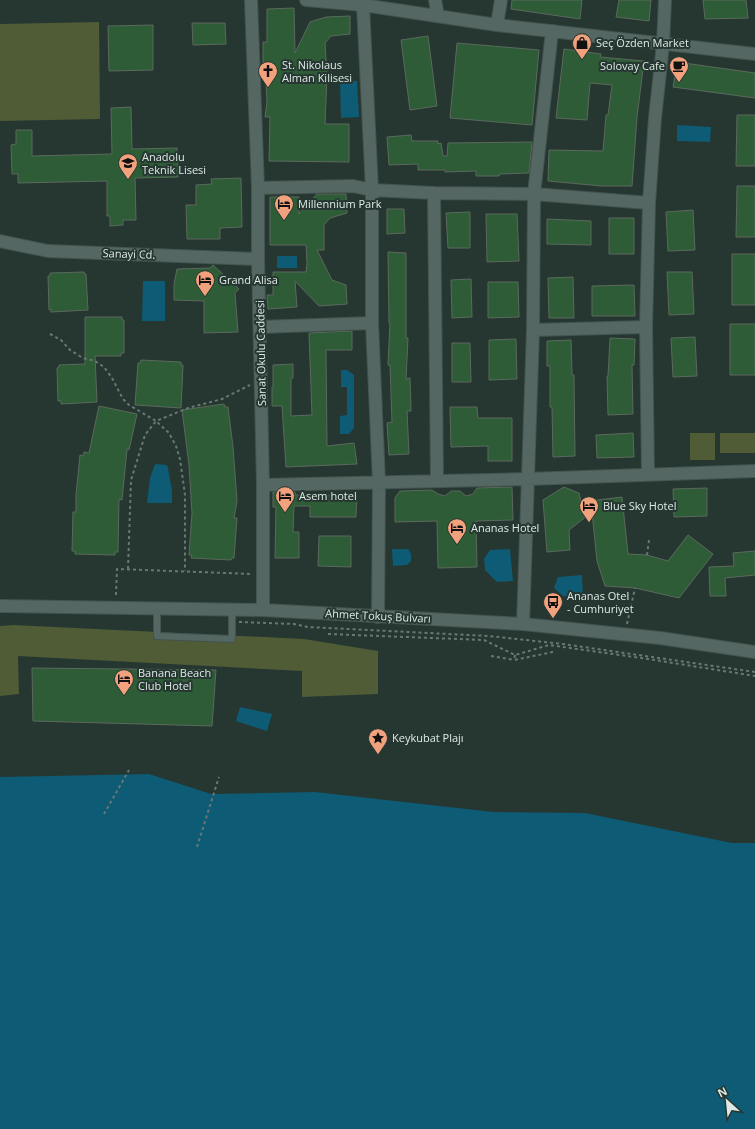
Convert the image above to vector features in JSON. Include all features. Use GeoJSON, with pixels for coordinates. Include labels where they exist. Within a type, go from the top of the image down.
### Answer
{"type":"FeatureCollection","features":[{"type":"Feature","properties":{"kind":"street","name":"Sanat Okulu Caddesi"},"geometry":{"type":"LineString","coordinates":[[251,0],[258,188],[258,259],[262,384],[263,610]]}},
{"type":"Feature","properties":{"kind":"street"},"geometry":{"type":"LineString","coordinates":[[306,0],[345,2],[497,25],[755,54]]}},
{"type":"Feature","properties":{"kind":"street"},"geometry":{"type":"LineString","coordinates":[[435,0],[438,16]]}},
{"type":"Feature","properties":{"kind":"street"},"geometry":{"type":"LineString","coordinates":[[497,25],[501,0]]}},
{"type":"Feature","properties":{"kind":"street"},"geometry":{"type":"LineString","coordinates":[[648,474],[646,327],[649,203],[655,118],[663,44],[665,0]]}},
{"type":"Feature","properties":{"kind":"street"},"geometry":{"type":"LineString","coordinates":[[363,5],[372,190],[372,323],[379,482],[378,617]]}},
{"type":"Feature","properties":{"kind":"street"},"geometry":{"type":"LineString","coordinates":[[523,624],[533,330],[534,194],[552,31]]}},
{"type":"Feature","properties":{"kind":"street"},"geometry":{"type":"LineString","coordinates":[[258,188],[353,186],[372,190],[434,193],[534,194],[649,203]]}},
{"type":"Feature","properties":{"kind":"street"},"geometry":{"type":"LineString","coordinates":[[434,193],[437,480]]}},
{"type":"Feature","properties":{"kind":"street","name":"Sanayi Cd."},"geometry":{"type":"LineString","coordinates":[[0,241],[48,251],[258,259]]}},
{"type":"Feature","properties":{"kind":"street"},"geometry":{"type":"LineString","coordinates":[[260,327],[372,323]]}},
{"type":"Feature","properties":{"kind":"street"},"geometry":{"type":"LineString","coordinates":[[533,330],[646,327]]}},
{"type":"Feature","properties":{"kind":"street"},"geometry":{"type":"LineString","coordinates":[[263,485],[755,472]]}},
{"type":"Feature","properties":{"kind":"street","name":"Ahmet Tokuş Bulvarı"},"geometry":{"type":"LineString","coordinates":[[0,606],[263,610],[523,624],[660,638],[755,652]]}},
{"type":"Feature","properties":{"kind":"lane"},"geometry":{"type":"LineString","coordinates":[[157,608],[157,636],[232,639],[232,609]]}},
{"type":"Feature","properties":{"kind":"path"},"geometry":{"type":"LineString","coordinates":[[50,334],[61,340],[70,350],[83,358],[95,361],[104,368],[129,406],[156,421],[169,434],[176,446],[180,459],[185,495],[185,571]]}},
{"type":"Feature","properties":{"kind":"path"},"geometry":{"type":"LineString","coordinates":[[128,569],[131,480],[145,435],[156,421],[188,408],[222,399],[251,385],[262,384]]}},
{"type":"Feature","properties":{"kind":"path"},"geometry":{"type":"LineString","coordinates":[[647,554],[649,540]]}},
{"type":"Feature","properties":{"kind":"path"},"geometry":{"type":"LineString","coordinates":[[116,595],[117,568],[256,574]]}},
{"type":"Feature","properties":{"kind":"path"},"geometry":{"type":"LineString","coordinates":[[625,634],[635,588]]}},
{"type":"Feature","properties":{"kind":"path"},"geometry":{"type":"LineString","coordinates":[[232,622],[294,624],[308,627],[489,636],[564,644],[755,672]]}},
{"type":"Feature","properties":{"kind":"path"},"geometry":{"type":"LineString","coordinates":[[328,634],[484,640],[515,655],[549,645],[755,676]]}},
{"type":"Feature","properties":{"kind":"path"},"geometry":{"type":"LineString","coordinates":[[491,656],[514,660],[553,652]]}},
{"type":"Feature","properties":{"kind":"path"},"geometry":{"type":"LineString","coordinates":[[514,660],[515,655]]}},
{"type":"Feature","properties":{"kind":"path"},"geometry":{"type":"LineString","coordinates":[[104,814],[129,770]]}},
{"type":"Feature","properties":{"kind":"path"},"geometry":{"type":"LineString","coordinates":[[197,847],[218,777]]}},
{"type":"Feature","properties":{"kind":"green space"},"geometry":{"type":"Polygon","coordinates":[[[99,22],[100,119],[0,121],[0,24],[99,22]]]}},
{"type":"Feature","properties":{"kind":"green space"},"geometry":{"type":"Polygon","coordinates":[[[690,433],[715,433],[715,460],[690,460],[690,433]]]}},
{"type":"Feature","properties":{"kind":"green space"},"geometry":{"type":"Polygon","coordinates":[[[720,433],[755,433],[755,453],[720,453],[720,433]]]}},
{"type":"Feature","properties":{"kind":"green space"},"geometry":{"type":"Polygon","coordinates":[[[13,625],[304,639],[378,651],[378,694],[302,697],[302,671],[18,656],[19,694],[0,696],[0,626],[13,625]]]}},
{"type":"Feature","properties":{"kind":"water"},"geometry":{"type":"Polygon","coordinates":[[[340,81],[357,81],[359,117],[341,118],[340,81]]]}},
{"type":"Feature","properties":{"kind":"water"},"geometry":{"type":"Polygon","coordinates":[[[677,125],[711,127],[710,142],[677,141],[677,125]]]}},
{"type":"Feature","properties":{"kind":"water"},"geometry":{"type":"Polygon","coordinates":[[[277,256],[297,256],[297,268],[277,268],[277,256]]]}},
{"type":"Feature","properties":{"kind":"water"},"geometry":{"type":"Polygon","coordinates":[[[143,281],[165,281],[165,321],[142,321],[143,281]]]}},
{"type":"Feature","properties":{"kind":"water"},"geometry":{"type":"Polygon","coordinates":[[[341,370],[347,370],[354,375],[354,428],[349,434],[340,434],[340,416],[347,415],[347,387],[341,387],[341,370]]]}},
{"type":"Feature","properties":{"kind":"water"},"geometry":{"type":"Polygon","coordinates":[[[155,464],[167,465],[172,491],[172,503],[147,503],[150,478],[155,464]]]}},
{"type":"Feature","properties":{"kind":"water"},"geometry":{"type":"Polygon","coordinates":[[[392,549],[408,549],[411,554],[411,561],[407,565],[393,566],[392,549]]]}},
{"type":"Feature","properties":{"kind":"water"},"geometry":{"type":"Polygon","coordinates":[[[510,549],[513,581],[497,582],[485,570],[484,559],[490,550],[510,549]]]}},
{"type":"Feature","properties":{"kind":"water"},"geometry":{"type":"Polygon","coordinates":[[[582,575],[583,598],[563,596],[554,588],[558,577],[582,575]]]}},
{"type":"Feature","properties":{"kind":"water"},"geometry":{"type":"Polygon","coordinates":[[[240,707],[272,714],[267,731],[236,721],[240,707]]]}},
{"type":"Feature","properties":{"kind":"water"},"geometry":{"type":"Polygon","coordinates":[[[149,774],[211,794],[315,792],[493,812],[585,813],[732,843],[755,843],[755,1129],[0,1129],[0,777],[149,774]]]}},
{"type":"Feature","properties":{"kind":"building"},"geometry":{"type":"Polygon","coordinates":[[[512,0],[582,0],[580,19],[511,9],[512,0]]]}},
{"type":"Feature","properties":{"kind":"building"},"geometry":{"type":"Polygon","coordinates":[[[619,0],[651,0],[649,21],[616,17],[619,0]]]}},
{"type":"Feature","properties":{"kind":"building"},"geometry":{"type":"Polygon","coordinates":[[[703,0],[746,0],[748,18],[705,19],[703,0]]]}},
{"type":"Feature","properties":{"kind":"building"},"geometry":{"type":"Polygon","coordinates":[[[294,8],[295,53],[310,22],[326,17],[350,16],[350,34],[331,36],[325,43],[327,75],[325,124],[349,124],[349,162],[269,161],[270,117],[265,117],[267,102],[265,65],[263,65],[263,42],[267,42],[267,9],[294,8]]]}},
{"type":"Feature","properties":{"kind":"building"},"geometry":{"type":"Polygon","coordinates":[[[192,23],[225,23],[226,44],[193,45],[192,23]]]}},
{"type":"Feature","properties":{"kind":"building"},"geometry":{"type":"Polygon","coordinates":[[[153,25],[153,70],[109,71],[108,26],[153,25]]]}},
{"type":"Feature","properties":{"kind":"building"},"geometry":{"type":"Polygon","coordinates":[[[428,36],[437,106],[410,110],[401,40],[428,36]]]}},
{"type":"Feature","properties":{"kind":"building"},"geometry":{"type":"Polygon","coordinates":[[[457,43],[539,50],[532,125],[450,118],[457,43]]]}},
{"type":"Feature","properties":{"kind":"building"},"geometry":{"type":"Polygon","coordinates":[[[564,49],[601,54],[600,57],[644,61],[637,117],[632,186],[602,186],[548,181],[549,150],[603,151],[606,115],[608,115],[612,85],[590,83],[587,120],[556,118],[564,49]]]}},
{"type":"Feature","properties":{"kind":"building"},"geometry":{"type":"Polygon","coordinates":[[[677,62],[755,73],[755,98],[673,87],[677,62]]]}},
{"type":"Feature","properties":{"kind":"building"},"geometry":{"type":"Polygon","coordinates":[[[131,107],[132,149],[177,148],[178,177],[135,178],[136,220],[123,220],[123,225],[110,226],[110,216],[107,216],[107,181],[18,183],[18,174],[12,174],[11,145],[16,144],[16,130],[32,130],[32,156],[112,154],[111,108],[131,107]]]}},
{"type":"Feature","properties":{"kind":"building"},"geometry":{"type":"Polygon","coordinates":[[[737,115],[755,115],[755,166],[736,166],[737,115]]]}},
{"type":"Feature","properties":{"kind":"building"},"geometry":{"type":"Polygon","coordinates":[[[411,135],[412,141],[438,141],[438,144],[441,143],[443,156],[447,156],[448,143],[532,142],[529,173],[500,174],[499,176],[476,176],[476,171],[445,172],[445,170],[418,170],[418,164],[389,165],[387,137],[411,135]]]}},
{"type":"Feature","properties":{"kind":"building"},"geometry":{"type":"Polygon","coordinates":[[[241,178],[242,227],[220,228],[220,239],[187,239],[186,205],[196,205],[196,185],[212,184],[211,179],[241,178]]]}},
{"type":"Feature","properties":{"kind":"building"},"geometry":{"type":"Polygon","coordinates":[[[737,186],[755,186],[755,237],[736,237],[737,186]]]}},
{"type":"Feature","properties":{"kind":"building"},"geometry":{"type":"Polygon","coordinates":[[[317,194],[346,194],[347,213],[330,218],[324,225],[324,250],[317,250],[332,280],[346,285],[347,304],[319,306],[295,281],[297,307],[268,309],[267,295],[273,295],[273,272],[306,272],[307,263],[306,245],[270,245],[270,197],[299,197],[299,214],[317,194]]]}},
{"type":"Feature","properties":{"kind":"building"},"geometry":{"type":"Polygon","coordinates":[[[387,209],[404,209],[405,233],[387,234],[387,209]]]}},
{"type":"Feature","properties":{"kind":"building"},"geometry":{"type":"Polygon","coordinates":[[[693,210],[695,250],[668,251],[666,212],[693,210]]]}},
{"type":"Feature","properties":{"kind":"building"},"geometry":{"type":"Polygon","coordinates":[[[470,212],[470,248],[448,248],[446,213],[470,212]]]}},
{"type":"Feature","properties":{"kind":"building"},"geometry":{"type":"Polygon","coordinates":[[[486,214],[517,214],[519,261],[487,262],[486,214]]]}},
{"type":"Feature","properties":{"kind":"building"},"geometry":{"type":"Polygon","coordinates":[[[609,218],[634,218],[634,254],[609,254],[609,218]]]}},
{"type":"Feature","properties":{"kind":"building"},"geometry":{"type":"Polygon","coordinates":[[[547,219],[591,221],[591,245],[547,244],[547,219]]]}},
{"type":"Feature","properties":{"kind":"building"},"geometry":{"type":"Polygon","coordinates":[[[388,252],[406,253],[406,338],[408,338],[406,379],[410,378],[411,411],[407,411],[409,454],[389,455],[387,423],[392,422],[390,365],[388,365],[390,323],[388,252]]]}},
{"type":"Feature","properties":{"kind":"building"},"geometry":{"type":"Polygon","coordinates":[[[732,254],[755,254],[755,305],[732,305],[732,254]]]}},
{"type":"Feature","properties":{"kind":"building","name":"Grand Alisa"},"geometry":{"type":"Polygon","coordinates":[[[213,265],[239,289],[235,293],[238,332],[204,333],[204,301],[174,300],[174,284],[177,269],[210,268],[213,265]]]}},
{"type":"Feature","properties":{"kind":"building"},"geometry":{"type":"Polygon","coordinates":[[[84,272],[84,274],[86,274],[88,310],[51,312],[51,309],[49,310],[48,276],[50,276],[50,273],[84,272]]]}},
{"type":"Feature","properties":{"kind":"building"},"geometry":{"type":"Polygon","coordinates":[[[667,272],[692,272],[694,314],[669,315],[667,272]]]}},
{"type":"Feature","properties":{"kind":"building"},"geometry":{"type":"Polygon","coordinates":[[[573,277],[574,318],[549,318],[548,278],[573,277]]]}},
{"type":"Feature","properties":{"kind":"building"},"geometry":{"type":"Polygon","coordinates":[[[471,279],[472,317],[452,318],[451,280],[471,279]]]}},
{"type":"Feature","properties":{"kind":"building"},"geometry":{"type":"Polygon","coordinates":[[[488,282],[518,282],[519,317],[488,318],[488,282]]]}},
{"type":"Feature","properties":{"kind":"building"},"geometry":{"type":"Polygon","coordinates":[[[634,285],[635,316],[592,316],[592,286],[634,285]]]}},
{"type":"Feature","properties":{"kind":"building"},"geometry":{"type":"Polygon","coordinates":[[[85,317],[122,317],[122,320],[124,320],[124,353],[121,353],[121,356],[95,356],[97,402],[61,404],[61,401],[58,401],[57,368],[59,365],[85,364],[85,317]]]}},
{"type":"Feature","properties":{"kind":"building"},"geometry":{"type":"Polygon","coordinates":[[[730,324],[755,324],[755,375],[730,375],[730,324]]]}},
{"type":"Feature","properties":{"kind":"building"},"geometry":{"type":"Polygon","coordinates":[[[352,331],[352,350],[326,350],[327,446],[354,443],[357,464],[286,467],[282,406],[272,406],[273,365],[293,364],[293,378],[291,378],[291,416],[312,415],[309,333],[352,331]]]}},
{"type":"Feature","properties":{"kind":"building"},"geometry":{"type":"Polygon","coordinates":[[[695,337],[697,376],[673,377],[671,338],[695,337]]]}},
{"type":"Feature","properties":{"kind":"building"},"geometry":{"type":"Polygon","coordinates":[[[610,338],[635,339],[634,365],[632,365],[633,414],[608,415],[607,376],[610,338]]]}},
{"type":"Feature","properties":{"kind":"building"},"geometry":{"type":"Polygon","coordinates":[[[516,339],[517,379],[489,380],[489,340],[516,339]]]}},
{"type":"Feature","properties":{"kind":"building"},"geometry":{"type":"Polygon","coordinates":[[[571,340],[572,375],[574,375],[575,456],[553,457],[552,407],[550,407],[550,366],[547,366],[547,341],[571,340]]]}},
{"type":"Feature","properties":{"kind":"building"},"geometry":{"type":"Polygon","coordinates":[[[452,343],[470,343],[471,382],[452,382],[452,343]]]}},
{"type":"Feature","properties":{"kind":"building"},"geometry":{"type":"Polygon","coordinates":[[[141,360],[181,362],[181,365],[183,365],[181,408],[135,405],[138,363],[140,363],[141,360]]]}},
{"type":"Feature","properties":{"kind":"building"},"geometry":{"type":"Polygon","coordinates":[[[224,404],[225,407],[228,407],[237,501],[234,518],[237,518],[234,558],[231,560],[191,558],[192,555],[189,555],[192,513],[189,465],[182,410],[224,404]]]}},
{"type":"Feature","properties":{"kind":"building"},"geometry":{"type":"Polygon","coordinates":[[[99,406],[137,414],[129,450],[127,449],[122,500],[119,499],[118,552],[115,552],[115,555],[75,554],[75,551],[72,551],[73,512],[76,512],[80,455],[83,456],[84,452],[89,453],[99,406]]]}},
{"type":"Feature","properties":{"kind":"building"},"geometry":{"type":"Polygon","coordinates":[[[450,407],[477,407],[478,418],[512,418],[512,461],[488,461],[488,446],[451,447],[450,407]]]}},
{"type":"Feature","properties":{"kind":"building"},"geometry":{"type":"Polygon","coordinates":[[[633,433],[634,457],[597,458],[596,435],[633,433]]]}},
{"type":"Feature","properties":{"kind":"building","name":"Ananas Hotel"},"geometry":{"type":"Polygon","coordinates":[[[512,487],[513,520],[476,521],[477,567],[438,568],[437,521],[395,522],[395,498],[400,491],[432,490],[445,496],[451,491],[460,491],[466,496],[473,494],[477,488],[512,487]]]}},
{"type":"Feature","properties":{"kind":"building"},"geometry":{"type":"Polygon","coordinates":[[[564,487],[579,493],[581,502],[622,497],[628,554],[647,555],[668,561],[688,535],[713,554],[679,598],[635,588],[605,586],[597,561],[592,512],[569,530],[570,550],[547,552],[543,500],[564,487]]]}},
{"type":"Feature","properties":{"kind":"building"},"geometry":{"type":"Polygon","coordinates":[[[707,488],[707,516],[674,517],[673,489],[707,488]]]}},
{"type":"Feature","properties":{"kind":"building"},"geometry":{"type":"Polygon","coordinates":[[[273,492],[295,492],[295,495],[357,495],[356,517],[310,517],[310,506],[294,506],[293,532],[299,532],[299,558],[275,558],[276,507],[273,507],[273,492]]]}},
{"type":"Feature","properties":{"kind":"building"},"geometry":{"type":"Polygon","coordinates":[[[319,536],[351,536],[351,567],[318,566],[319,536]]]}},
{"type":"Feature","properties":{"kind":"building"},"geometry":{"type":"Polygon","coordinates":[[[755,551],[755,575],[725,578],[726,596],[710,596],[709,567],[734,566],[733,553],[755,551]]]}},
{"type":"Feature","properties":{"kind":"building","name":"Banana Beach Club Hotel"},"geometry":{"type":"Polygon","coordinates":[[[32,668],[216,670],[212,726],[33,721],[32,668]]]}},
{"type":"Feature","properties":{"kind":"place","name":"Seç Özden Market"},"geometry":{"type":"Point","coordinates":[582,60]}},
{"type":"Feature","properties":{"kind":"place","name":"Solovay Cafe"},"geometry":{"type":"Point","coordinates":[679,83]}},
{"type":"Feature","properties":{"kind":"place","name":"St. Nikolaus Alman Kilisesi"},"geometry":{"type":"Point","coordinates":[268,88]}},
{"type":"Feature","properties":{"kind":"place","name":"Anadolu Teknik Lisesi"},"geometry":{"type":"Point","coordinates":[128,180]}},
{"type":"Feature","properties":{"kind":"place","name":"Millennium Park"},"geometry":{"type":"Point","coordinates":[284,221]}},
{"type":"Feature","properties":{"kind":"place","name":"Grand Alisa"},"geometry":{"type":"Point","coordinates":[205,297]}},
{"type":"Feature","properties":{"kind":"place","name":"Asem hotel"},"geometry":{"type":"Point","coordinates":[285,513]}},
{"type":"Feature","properties":{"kind":"place","name":"Blue Sky Hotel"},"geometry":{"type":"Point","coordinates":[589,523]}},
{"type":"Feature","properties":{"kind":"place","name":"Ananas Hotel"},"geometry":{"type":"Point","coordinates":[457,545]}},
{"type":"Feature","properties":{"kind":"place","name":"Ananas Otel - Cumhuriyet"},"geometry":{"type":"Point","coordinates":[553,619]}},
{"type":"Feature","properties":{"kind":"place","name":"Banana Beach Club Hotel"},"geometry":{"type":"Point","coordinates":[124,696]}},
{"type":"Feature","properties":{"kind":"place","name":"Keykubat Plajı"},"geometry":{"type":"Point","coordinates":[378,755]}}]}
